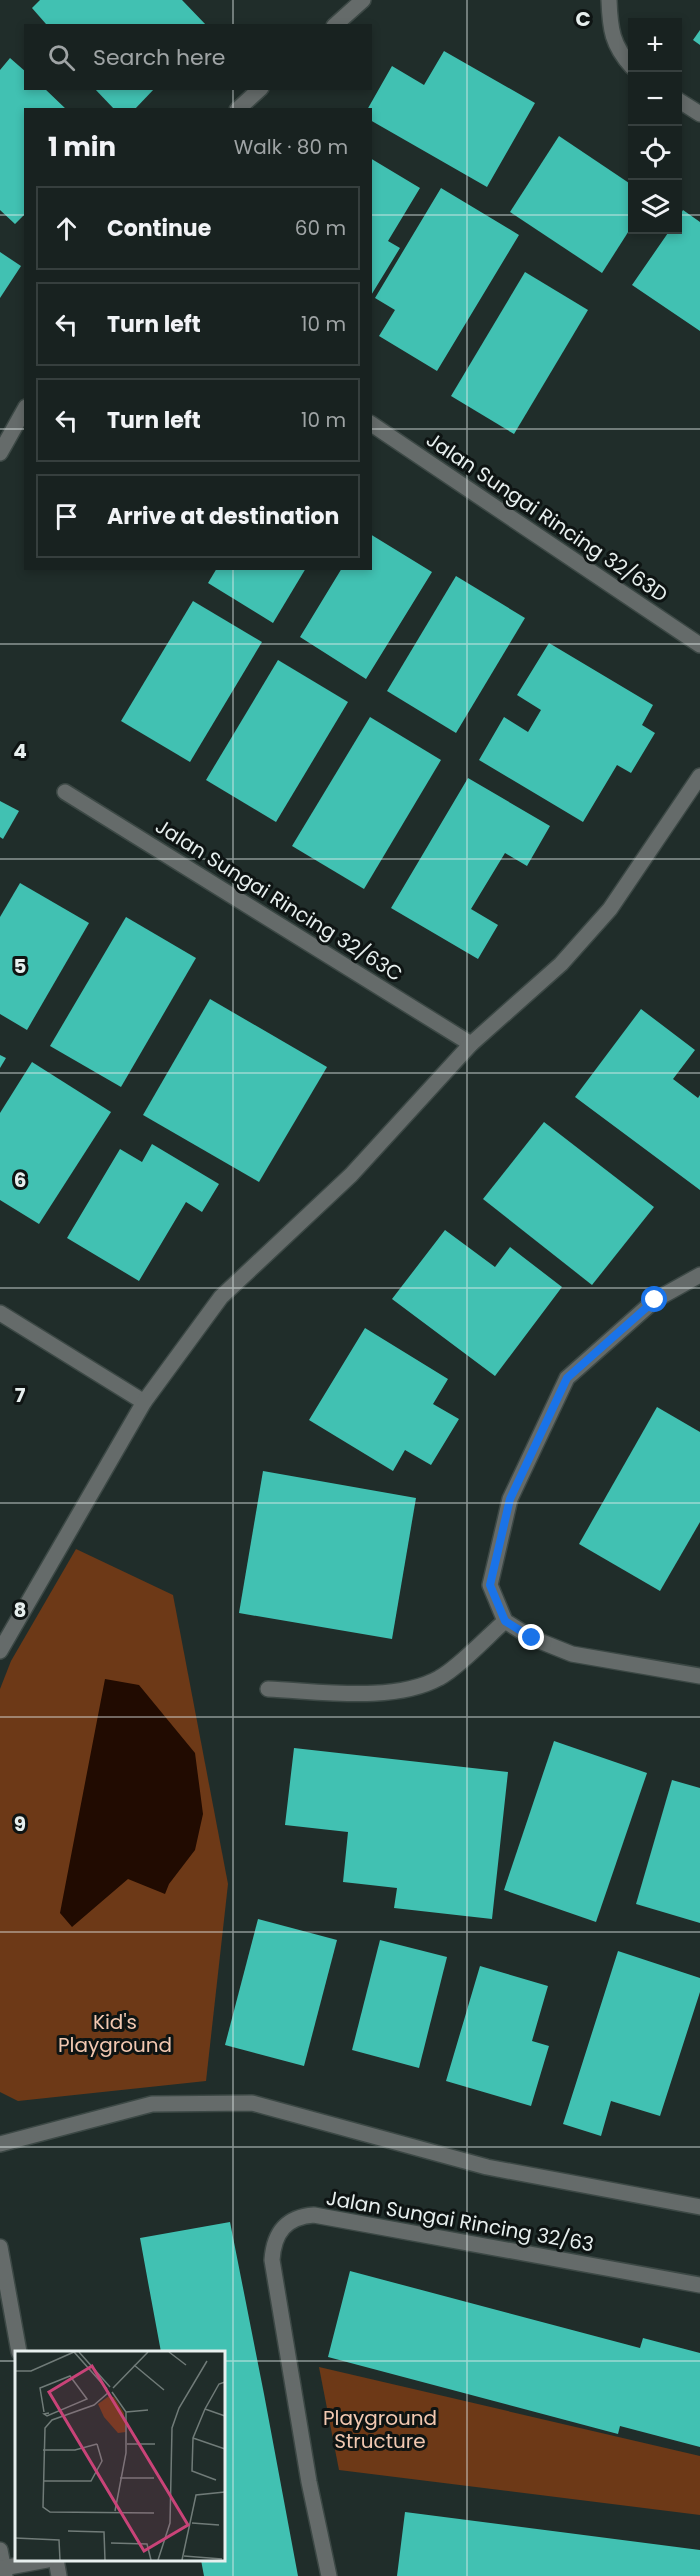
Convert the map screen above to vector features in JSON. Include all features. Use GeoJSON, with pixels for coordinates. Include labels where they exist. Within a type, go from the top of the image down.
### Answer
{"type":"FeatureCollection","features":[{"type":"Feature","properties":{"kind":"street"},"geometry":{"type":"LineString","coordinates":[[336,24],[363,0]]}},
{"type":"Feature","properties":{"kind":"street"},"geometry":{"type":"LineString","coordinates":[[609,0],[610,31],[622,56],[628,62]]}},
{"type":"Feature","properties":{"kind":"street"},"geometry":{"type":"LineString","coordinates":[[239,108],[259,90]]}},
{"type":"Feature","properties":{"kind":"street"},"geometry":{"type":"LineString","coordinates":[[682,103],[700,114]]}},
{"type":"Feature","properties":{"kind":"street"},"geometry":{"type":"LineString","coordinates":[[0,453],[24,411]]}},
{"type":"Feature","properties":{"kind":"street","name":"Jalan Sungai Rincing 32/63D"},"geometry":{"type":"LineString","coordinates":[[372,424],[700,645]]}},
{"type":"Feature","properties":{"kind":"street"},"geometry":{"type":"LineString","coordinates":[[0,1651],[144,1402],[220,1297],[351,1175],[471,1044],[561,964],[610,909],[700,776]]}},
{"type":"Feature","properties":{"kind":"street","name":"Jalan Sungai Rincing 32/63C"},"geometry":{"type":"LineString","coordinates":[[65,792],[471,1044]]}},
{"type":"Feature","properties":{"kind":"street"},"geometry":{"type":"LineString","coordinates":[[700,1275],[655,1300],[567,1378],[510,1499],[490,1585],[505,1621],[532,1638],[572,1654],[700,1676]]}},
{"type":"Feature","properties":{"kind":"street"},"geometry":{"type":"LineString","coordinates":[[0,1313],[144,1402]]}},
{"type":"Feature","properties":{"kind":"street"},"geometry":{"type":"LineString","coordinates":[[268,1689],[388,1693],[416,1689],[442,1677],[505,1621]]}},
{"type":"Feature","properties":{"kind":"street"},"geometry":{"type":"LineString","coordinates":[[0,2144],[152,2104],[252,2103],[487,2167],[700,2207]]}},
{"type":"Feature","properties":{"kind":"street","name":"Jalan Sungai Rincing 32/63"},"geometry":{"type":"LineString","coordinates":[[329,2576],[309,2482],[272,2260],[273,2244],[281,2229],[299,2216],[314,2215],[700,2285]]}},
{"type":"Feature","properties":{"kind":"street"},"geometry":{"type":"LineString","coordinates":[[0,2247],[19,2351]]}},
{"type":"Feature","properties":{"kind":"street"},"geometry":{"type":"LineString","coordinates":[[0,2550],[4,2572],[40,2561]]}},
{"type":"Feature","properties":{"kind":"street"},"geometry":{"type":"LineString","coordinates":[[56,2561],[59,2576]]}},
{"type":"Feature","properties":{"kind":"green space","name":"Kid's Playground"},"geometry":{"type":"Polygon","coordinates":[[[76,1549],[173,1595],[228,1884],[206,2081],[18,2101],[0,2092],[0,1689],[11,1661],[76,1549]]]}},
{"type":"Feature","properties":{"kind":"green space","name":"Playground Structure"},"geometry":{"type":"Polygon","coordinates":[[[319,2367],[700,2456],[700,2515],[339,2470],[319,2367]]]}},
{"type":"Feature","properties":{"kind":"shaded area"},"geometry":{"type":"Polygon","coordinates":[[[105,1679],[139,1685],[195,1753],[203,1814],[195,1850],[169,1884],[165,1894],[128,1879],[72,1927],[60,1913],[105,1679]]]}},
{"type":"Feature","properties":{"kind":"building"},"geometry":{"type":"Polygon","coordinates":[[[40,0],[182,0],[205,24],[46,24],[32,8],[40,0]]]}},
{"type":"Feature","properties":{"kind":"building"},"geometry":{"type":"Polygon","coordinates":[[[700,30],[700,45],[693,40],[700,30]]]}},
{"type":"Feature","properties":{"kind":"building"},"geometry":{"type":"Polygon","coordinates":[[[444,51],[535,103],[487,187],[372,121],[372,108],[368,108],[392,66],[424,85],[444,51]]]}},
{"type":"Feature","properties":{"kind":"building"},"geometry":{"type":"Polygon","coordinates":[[[10,58],[24,70],[24,90],[46,90],[65,108],[24,108],[24,215],[15,224],[0,210],[0,70],[10,58]]]}},
{"type":"Feature","properties":{"kind":"building"},"geometry":{"type":"Polygon","coordinates":[[[96,90],[153,90],[136,108],[113,108],[96,90]]]}},
{"type":"Feature","properties":{"kind":"building"},"geometry":{"type":"Polygon","coordinates":[[[559,136],[628,182],[628,232],[602,273],[510,212],[559,136]]]}},
{"type":"Feature","properties":{"kind":"building"},"geometry":{"type":"Polygon","coordinates":[[[372,159],[420,188],[388,241],[400,248],[372,294],[372,159]]]}},
{"type":"Feature","properties":{"kind":"building"},"geometry":{"type":"Polygon","coordinates":[[[441,188],[519,235],[437,371],[379,336],[395,310],[375,298],[441,188]]]}},
{"type":"Feature","properties":{"kind":"building"},"geometry":{"type":"Polygon","coordinates":[[[683,210],[700,222],[700,331],[632,285],[667,234],[682,234],[683,210]]]}},
{"type":"Feature","properties":{"kind":"building"},"geometry":{"type":"Polygon","coordinates":[[[0,252],[21,266],[0,298],[0,252]]]}},
{"type":"Feature","properties":{"kind":"building"},"geometry":{"type":"Polygon","coordinates":[[[525,272],[588,310],[514,434],[451,396],[525,272]]]}},
{"type":"Feature","properties":{"kind":"building"},"geometry":{"type":"Polygon","coordinates":[[[372,535],[432,572],[366,679],[300,637],[341,570],[372,570],[372,535]]]}},
{"type":"Feature","properties":{"kind":"building"},"geometry":{"type":"Polygon","coordinates":[[[216,570],[305,570],[273,623],[208,583],[216,570]]]}},
{"type":"Feature","properties":{"kind":"building"},"geometry":{"type":"Polygon","coordinates":[[[456,576],[525,618],[456,733],[387,691],[456,576]]]}},
{"type":"Feature","properties":{"kind":"building"},"geometry":{"type":"Polygon","coordinates":[[[193,601],[262,642],[190,762],[121,721],[193,601]]]}},
{"type":"Feature","properties":{"kind":"building"},"geometry":{"type":"Polygon","coordinates":[[[549,643],[653,705],[642,725],[655,733],[631,773],[617,765],[583,822],[479,760],[504,717],[528,732],[541,710],[517,695],[549,643]]]}},
{"type":"Feature","properties":{"kind":"building"},"geometry":{"type":"Polygon","coordinates":[[[278,660],[348,702],[276,822],[206,780],[278,660]]]}},
{"type":"Feature","properties":{"kind":"building"},"geometry":{"type":"Polygon","coordinates":[[[370,717],[441,760],[364,889],[292,846],[370,717]]]}},
{"type":"Feature","properties":{"kind":"building"},"geometry":{"type":"Polygon","coordinates":[[[468,778],[550,826],[527,866],[505,853],[471,909],[498,925],[478,959],[391,908],[468,778]]]}},
{"type":"Feature","properties":{"kind":"building"},"geometry":{"type":"Polygon","coordinates":[[[0,801],[19,811],[3,839],[0,837],[0,801]]]}},
{"type":"Feature","properties":{"kind":"building"},"geometry":{"type":"Polygon","coordinates":[[[20,883],[89,923],[27,1030],[0,1014],[0,917],[20,883]]]}},
{"type":"Feature","properties":{"kind":"building"},"geometry":{"type":"Polygon","coordinates":[[[126,917],[196,958],[121,1087],[50,1046],[126,917]]]}},
{"type":"Feature","properties":{"kind":"building"},"geometry":{"type":"Polygon","coordinates":[[[210,999],[327,1067],[259,1182],[143,1115],[210,999]]]}},
{"type":"Feature","properties":{"kind":"building"},"geometry":{"type":"Polygon","coordinates":[[[641,1009],[695,1050],[673,1079],[698,1098],[700,1095],[700,1190],[575,1097],[641,1009]]]}},
{"type":"Feature","properties":{"kind":"building"},"geometry":{"type":"Polygon","coordinates":[[[0,1055],[6,1058],[0,1068],[0,1055]]]}},
{"type":"Feature","properties":{"kind":"building"},"geometry":{"type":"Polygon","coordinates":[[[32,1062],[111,1112],[39,1224],[0,1200],[0,1113],[32,1062]]]}},
{"type":"Feature","properties":{"kind":"building"},"geometry":{"type":"Polygon","coordinates":[[[544,1122],[654,1207],[592,1285],[483,1199],[544,1122]]]}},
{"type":"Feature","properties":{"kind":"building"},"geometry":{"type":"Polygon","coordinates":[[[152,1144],[219,1184],[202,1212],[186,1202],[139,1281],[67,1238],[120,1149],[142,1162],[152,1144]]]}},
{"type":"Feature","properties":{"kind":"building"},"geometry":{"type":"Polygon","coordinates":[[[445,1230],[495,1267],[510,1247],[562,1287],[495,1376],[392,1299],[445,1230]]]}},
{"type":"Feature","properties":{"kind":"building"},"geometry":{"type":"Polygon","coordinates":[[[365,1328],[448,1379],[433,1404],[459,1419],[431,1465],[405,1450],[393,1471],[309,1420],[365,1328]]]}},
{"type":"Feature","properties":{"kind":"building"},"geometry":{"type":"Polygon","coordinates":[[[657,1407],[700,1432],[700,1522],[660,1591],[579,1544],[657,1407]]]}},
{"type":"Feature","properties":{"kind":"building"},"geometry":{"type":"Polygon","coordinates":[[[263,1471],[416,1498],[392,1639],[239,1613],[263,1471]]]}},
{"type":"Feature","properties":{"kind":"building"},"geometry":{"type":"Polygon","coordinates":[[[554,1741],[647,1773],[596,1922],[504,1890],[554,1741]]]}},
{"type":"Feature","properties":{"kind":"building"},"geometry":{"type":"Polygon","coordinates":[[[294,1748],[508,1772],[492,1919],[394,1908],[397,1888],[343,1882],[348,1832],[285,1825],[294,1748]]]}},
{"type":"Feature","properties":{"kind":"building"},"geometry":{"type":"Polygon","coordinates":[[[672,1780],[700,1788],[700,1923],[636,1904],[672,1780]]]}},
{"type":"Feature","properties":{"kind":"building"},"geometry":{"type":"Polygon","coordinates":[[[258,1919],[337,1940],[304,2066],[225,2045],[258,1919]]]}},
{"type":"Feature","properties":{"kind":"building"},"geometry":{"type":"Polygon","coordinates":[[[380,1940],[447,1957],[419,2068],[352,2050],[380,1940]]]}},
{"type":"Feature","properties":{"kind":"building"},"geometry":{"type":"Polygon","coordinates":[[[618,1951],[700,1978],[700,1992],[660,2116],[611,2101],[601,2136],[563,2124],[618,1951]]]}},
{"type":"Feature","properties":{"kind":"building"},"geometry":{"type":"Polygon","coordinates":[[[480,1966],[548,1986],[532,2041],[549,2046],[531,2106],[446,2081],[480,1966]]]}},
{"type":"Feature","properties":{"kind":"building"},"geometry":{"type":"Polygon","coordinates":[[[230,2222],[298,2576],[204,2576],[201,2561],[225,2561],[225,2351],[161,2351],[140,2238],[230,2222]]]}},
{"type":"Feature","properties":{"kind":"building"},"geometry":{"type":"Polygon","coordinates":[[[350,2271],[640,2348],[643,2338],[700,2353],[700,2447],[620,2426],[618,2434],[328,2357],[350,2271]]]}},
{"type":"Feature","properties":{"kind":"building"},"geometry":{"type":"Polygon","coordinates":[[[405,2512],[700,2550],[700,2576],[397,2576],[405,2512]]]}},
{"type":"Feature","properties":{"kind":"route"},"geometry":{"type":"LineString","coordinates":[[532,1638],[505,1621],[490,1585],[510,1499],[567,1378],[655,1300]]}}]}
